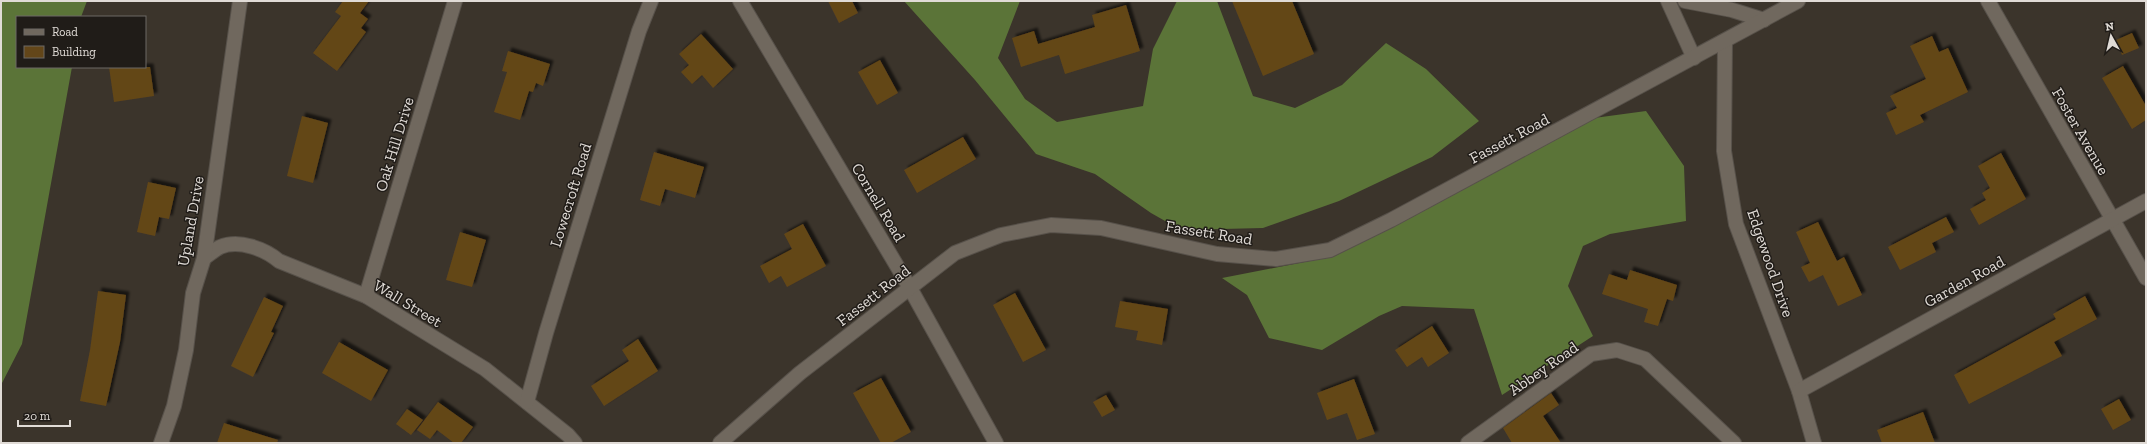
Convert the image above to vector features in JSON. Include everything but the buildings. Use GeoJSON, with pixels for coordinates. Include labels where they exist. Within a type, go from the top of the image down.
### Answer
{"type":"FeatureCollection","features":[{"type":"Feature","properties":{"kind":"street","name":"Upland Drive"},"geometry":{"type":"LineString","coordinates":[[162,443],[174,406],[186,350],[193,293],[204,258],[240,1]]}},
{"type":"Feature","properties":{"kind":"street","name":"Oak Hill Drive"},"geometry":{"type":"LineString","coordinates":[[366,296],[455,1]]}},
{"type":"Feature","properties":{"kind":"street","name":"Lowecroft Road"},"geometry":{"type":"LineString","coordinates":[[527,402],[546,333],[636,39],[651,1]]}},
{"type":"Feature","properties":{"kind":"street","name":"Cornell Road"},"geometry":{"type":"LineString","coordinates":[[740,1],[910,288],[996,443]]}},
{"type":"Feature","properties":{"kind":"street"},"geometry":{"type":"LineString","coordinates":[[1668,1],[1694,58]]}},
{"type":"Feature","properties":{"kind":"street"},"geometry":{"type":"LineString","coordinates":[[1685,1],[1732,10],[1764,20]]}},
{"type":"Feature","properties":{"kind":"street","name":"Fassett Road"},"geometry":{"type":"LineString","coordinates":[[720,443],[800,373],[955,253],[1001,235],[1051,225],[1101,228],[1217,254],[1276,259],[1330,250],[1391,220],[1798,1]]}},
{"type":"Feature","properties":{"kind":"street","name":"Foster Avenue"},"geometry":{"type":"LineString","coordinates":[[1988,1],[2146,278]]}},
{"type":"Feature","properties":{"kind":"street","name":"Edgewood Drive"},"geometry":{"type":"LineString","coordinates":[[1725,41],[1724,151],[1736,224],[1799,391],[1814,443]]}},
{"type":"Feature","properties":{"kind":"street","name":"Garden Road"},"geometry":{"type":"LineString","coordinates":[[1799,391],[2146,202]]}},
{"type":"Feature","properties":{"kind":"street","name":"Wall Street"},"geometry":{"type":"LineString","coordinates":[[204,258],[221,247],[247,244],[271,254],[279,261],[366,296],[485,369],[568,435],[575,443]]}},
{"type":"Feature","properties":{"kind":"street","name":"Abbey Road"},"geometry":{"type":"LineString","coordinates":[[1468,443],[1591,354],[1617,350],[1645,359],[1734,443]]}},
{"type":"Feature","properties":{"kind":"green space"},"geometry":{"type":"Polygon","coordinates":[[[1,1],[87,1],[81,16],[16,16],[16,68],[72,68],[22,344],[1,385],[1,1]]]}},
{"type":"Feature","properties":{"kind":"green space"},"geometry":{"type":"Polygon","coordinates":[[[904,1],[1020,1],[998,58],[1025,99],[1057,122],[1143,106],[1153,49],[1177,1],[1217,1],[1253,96],[1295,108],[1342,85],[1386,43],[1426,69],[1479,121],[1432,157],[1339,201],[1263,228],[1181,230],[1151,213],[1095,174],[1036,154],[975,80],[904,1]]]}},
{"type":"Feature","properties":{"kind":"green space"},"geometry":{"type":"Polygon","coordinates":[[[1646,111],[1684,166],[1686,221],[1610,234],[1583,246],[1568,286],[1593,336],[1502,395],[1474,309],[1402,306],[1379,316],[1322,350],[1269,338],[1247,295],[1222,278],[1335,256],[1594,118],[1646,111]]]}}]}
